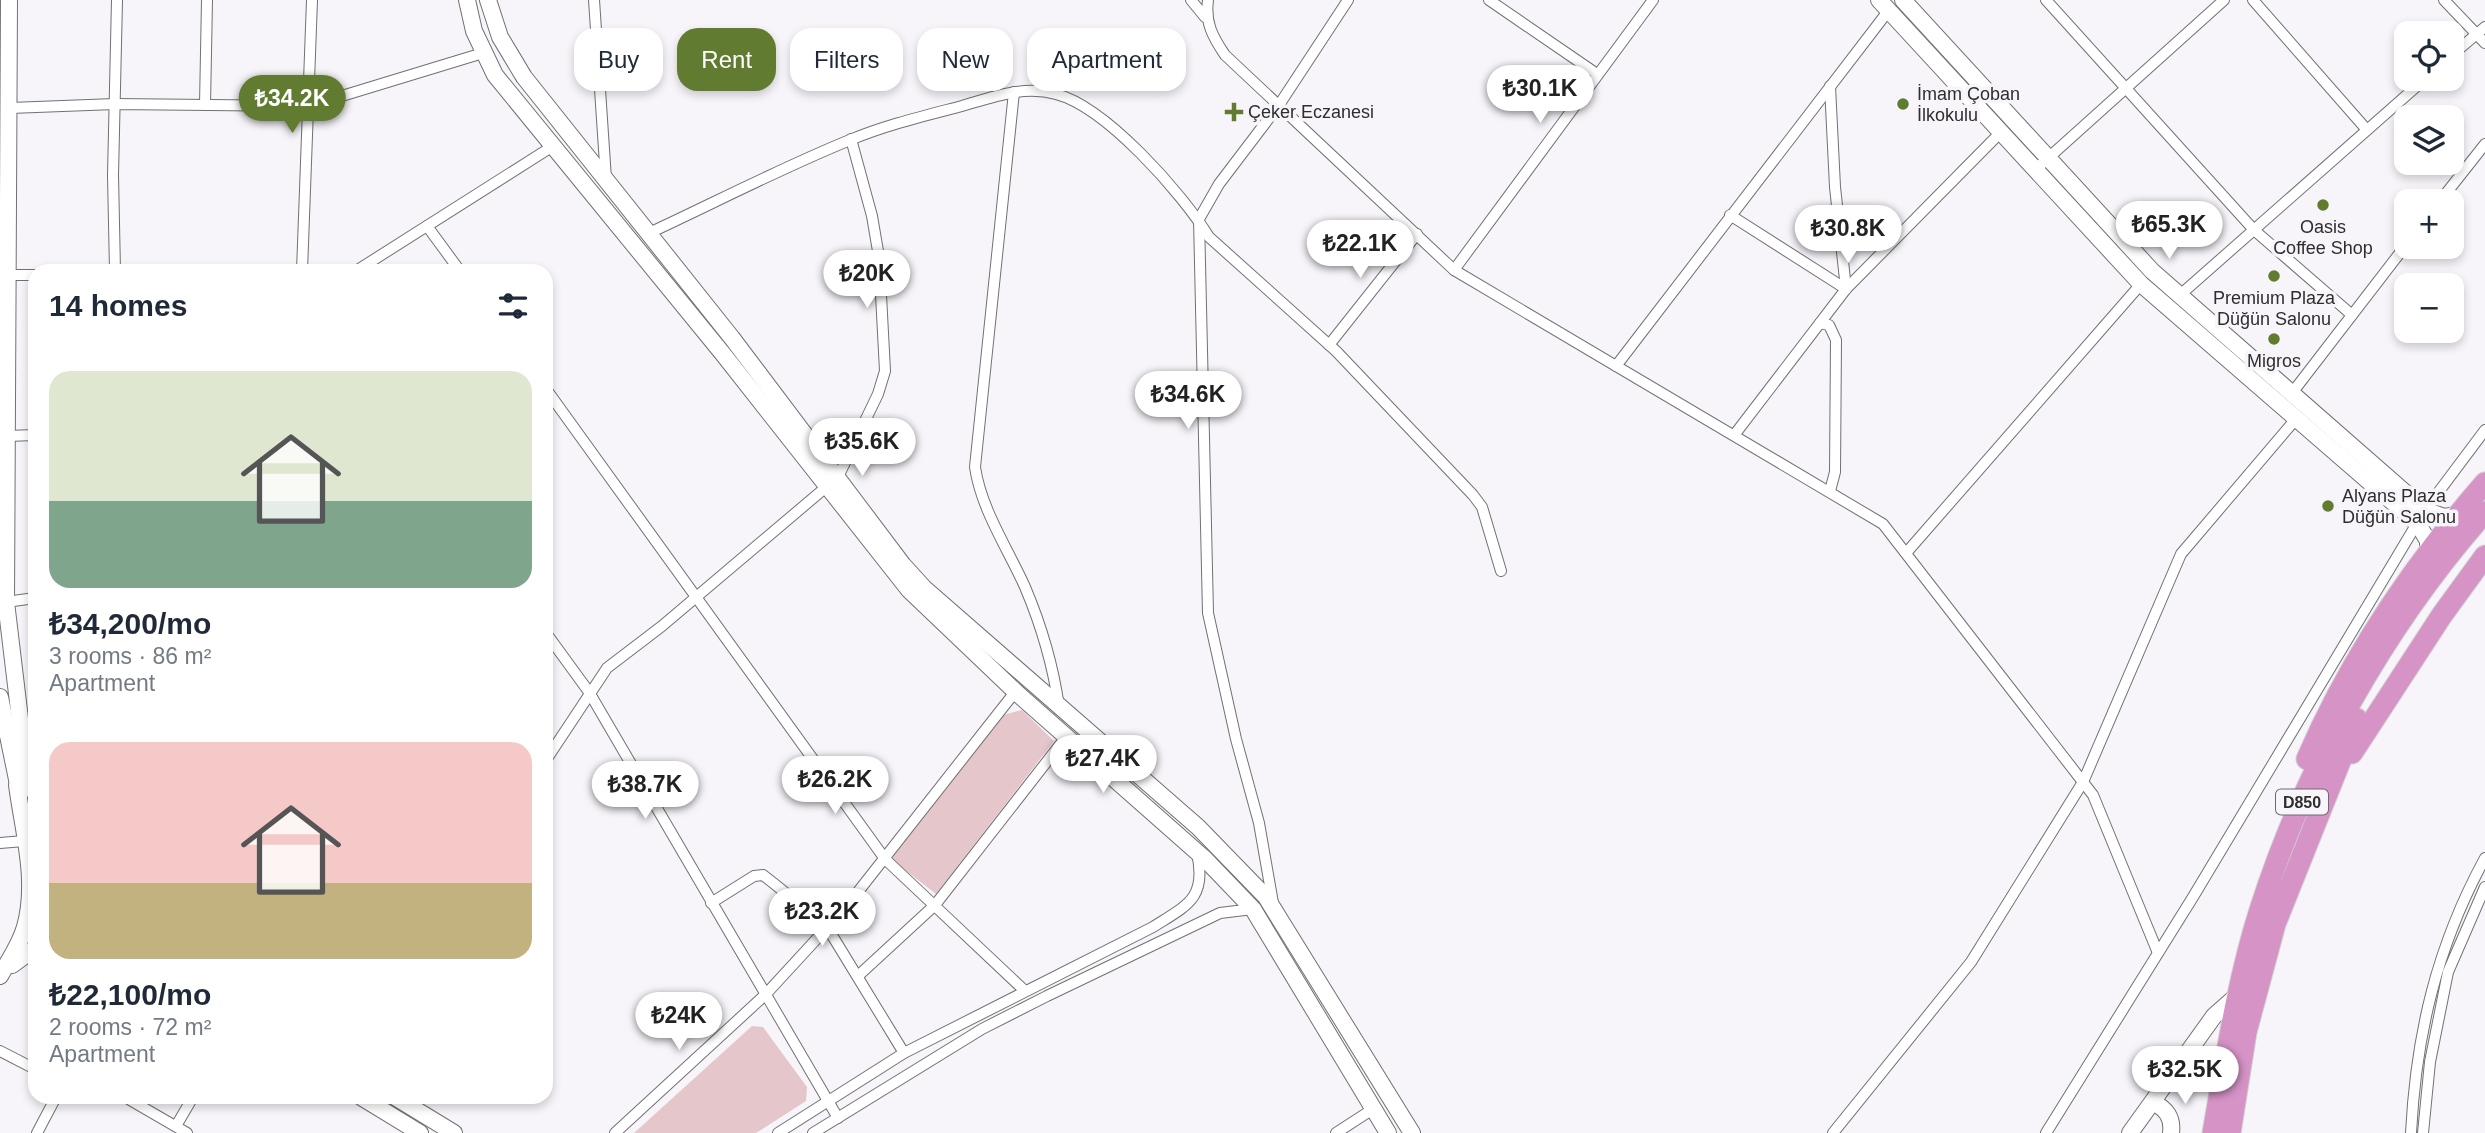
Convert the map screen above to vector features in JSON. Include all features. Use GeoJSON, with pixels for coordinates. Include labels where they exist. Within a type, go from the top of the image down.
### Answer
{"type":"FeatureCollection","features":[{"type":"Feature","properties":{"kind":"highway"},"geometry":{"type":"LineString","coordinates":[[2296,817],[2300,778],[2344,679],[2404,583],[2457,514],[2485,483]]}},
{"type":"Feature","properties":{"kind":"highway","name":"D850"},"geometry":{"type":"LineString","coordinates":[[2213,1133],[2259,911],[2309,782],[2365,679],[2451,551],[2485,512]]}},
{"type":"Feature","properties":{"kind":"highway","name":"D850"},"geometry":{"type":"LineString","coordinates":[[2230,1133],[2246,1032],[2275,923],[2356,719],[2437,594],[2469,548],[2485,531]]}},
{"type":"Feature","properties":{"kind":"highway"},"geometry":{"type":"LineString","coordinates":[[2332,780],[2485,556]]}},
{"type":"Feature","properties":{"kind":"street"},"geometry":{"type":"LineString","coordinates":[[9,0],[6,602],[28,737]]}},
{"type":"Feature","properties":{"kind":"street"},"geometry":{"type":"LineString","coordinates":[[115,264],[117,0]]}},
{"type":"Feature","properties":{"kind":"street"},"geometry":{"type":"LineString","coordinates":[[205,105],[207,0]]}},
{"type":"Feature","properties":{"kind":"street"},"geometry":{"type":"LineString","coordinates":[[302,264],[313,0]]}},
{"type":"Feature","properties":{"kind":"street"},"geometry":{"type":"LineString","coordinates":[[467,0],[482,52],[495,75],[904,565],[924,587],[1198,827],[1273,908],[1412,1133]]}},
{"type":"Feature","properties":{"kind":"street"},"geometry":{"type":"LineString","coordinates":[[488,0],[511,57],[606,183],[732,338],[909,590],[1015,692],[1197,853],[1253,908],[1388,1133]]}},
{"type":"Feature","properties":{"kind":"street"},"geometry":{"type":"LineString","coordinates":[[594,0],[606,183]]}},
{"type":"Feature","properties":{"kind":"street"},"geometry":{"type":"LineString","coordinates":[[1191,0],[1205,17],[1214,40],[1225,55],[1454,270],[1883,524],[2093,795],[2158,953]]}},
{"type":"Feature","properties":{"kind":"street"},"geometry":{"type":"LineString","coordinates":[[1205,17],[1208,0]]}},
{"type":"Feature","properties":{"kind":"street"},"geometry":{"type":"LineString","coordinates":[[1273,908],[1259,823],[1236,738],[1208,613],[1199,219],[1219,184],[1279,105],[1348,0]]}},
{"type":"Feature","properties":{"kind":"street"},"geometry":{"type":"LineString","coordinates":[[1489,0],[1597,74]]}},
{"type":"Feature","properties":{"kind":"street"},"geometry":{"type":"LineString","coordinates":[[1454,270],[1653,0]]}},
{"type":"Feature","properties":{"kind":"street"},"geometry":{"type":"LineString","coordinates":[[2046,0],[2254,230],[2352,315]]}},
{"type":"Feature","properties":{"kind":"street"},"geometry":{"type":"LineString","coordinates":[[2036,169],[2224,0]]}},
{"type":"Feature","properties":{"kind":"street"},"geometry":{"type":"LineString","coordinates":[[2253,0],[2367,131]]}},
{"type":"Feature","properties":{"kind":"street"},"geometry":{"type":"LineString","coordinates":[[2444,0],[2481,30],[2485,43]]}},
{"type":"Feature","properties":{"kind":"street"},"geometry":{"type":"LineString","coordinates":[[1912,3],[2152,271],[2292,393],[2422,517],[2428,551]]}},
{"type":"Feature","properties":{"kind":"street"},"geometry":{"type":"LineString","coordinates":[[1616,366],[1830,86],[1884,5],[2141,284],[2295,420],[2422,517],[2457,514]]}},
{"type":"Feature","properties":{"kind":"street"},"geometry":{"type":"LineString","coordinates":[[2464,45],[2481,30]]}},
{"type":"Feature","properties":{"kind":"street"},"geometry":{"type":"LineString","coordinates":[[9,108],[115,103],[309,106],[482,52]]}},
{"type":"Feature","properties":{"kind":"street"},"geometry":{"type":"LineString","coordinates":[[1830,86],[1835,187],[1846,289]]}},
{"type":"Feature","properties":{"kind":"street"},"geometry":{"type":"LineString","coordinates":[[647,234],[851,139],[890,125],[1014,92],[1039,90],[1058,94],[1101,116],[1120,132],[1199,219],[1209,237],[1329,345],[1473,495],[1482,507],[1501,571]]}},
{"type":"Feature","properties":{"kind":"street"},"geometry":{"type":"LineString","coordinates":[[2180,295],[2412,91]]}},
{"type":"Feature","properties":{"kind":"street"},"geometry":{"type":"LineString","coordinates":[[1014,92],[975,467],[981,492],[1025,588],[1047,646],[1059,706]]}},
{"type":"Feature","properties":{"kind":"street"},"geometry":{"type":"LineString","coordinates":[[1735,434],[1846,289],[2001,132]]}},
{"type":"Feature","properties":{"kind":"street"},"geometry":{"type":"LineString","coordinates":[[553,749],[607,668],[697,597],[833,482],[878,394],[885,371],[879,257],[872,216],[851,139]]}},
{"type":"Feature","properties":{"kind":"street"},"geometry":{"type":"LineString","coordinates":[[2449,189],[2485,144]]}},
{"type":"Feature","properties":{"kind":"street"},"geometry":{"type":"LineString","coordinates":[[367,264],[553,146]]}},
{"type":"Feature","properties":{"kind":"street"},"geometry":{"type":"LineString","coordinates":[[1730,215],[1846,289]]}},
{"type":"Feature","properties":{"kind":"street"},"geometry":{"type":"LineString","coordinates":[[427,226],[455,264]]}},
{"type":"Feature","properties":{"kind":"street"},"geometry":{"type":"LineString","coordinates":[[1329,345],[1417,234]]}},
{"type":"Feature","properties":{"kind":"street"},"geometry":{"type":"LineString","coordinates":[[2292,393],[2395,259]]}},
{"type":"Feature","properties":{"kind":"street"},"geometry":{"type":"LineString","coordinates":[[8,275],[28,275]]}},
{"type":"Feature","properties":{"kind":"street"},"geometry":{"type":"LineString","coordinates":[[1907,552],[2141,284]]}},
{"type":"Feature","properties":{"kind":"street"},"geometry":{"type":"LineString","coordinates":[[1820,323],[1829,325],[1836,340],[1835,472],[1830,491]]}},
{"type":"Feature","properties":{"kind":"street"},"geometry":{"type":"LineString","coordinates":[[553,399],[885,859],[1025,991]]}},
{"type":"Feature","properties":{"kind":"street"},"geometry":{"type":"LineString","coordinates":[[1833,1133],[1971,962],[2083,782],[2181,554],[2295,420]]}},
{"type":"Feature","properties":{"kind":"street"},"geometry":{"type":"LineString","coordinates":[[2046,1133],[2422,517],[2485,430]]}},
{"type":"Feature","properties":{"kind":"street"},"geometry":{"type":"LineString","coordinates":[[7,436],[28,435]]}},
{"type":"Feature","properties":{"kind":"street"},"geometry":{"type":"LineString","coordinates":[[6,602],[28,599]]}},
{"type":"Feature","properties":{"kind":"street"},"geometry":{"type":"LineString","coordinates":[[553,643],[589,692],[838,1118]]}},
{"type":"Feature","properties":{"kind":"street"},"geometry":{"type":"LineString","coordinates":[[615,1133],[765,995],[827,927],[885,859],[1015,692]]}},
{"type":"Feature","properties":{"kind":"street"},"geometry":{"type":"LineString","coordinates":[[0,697],[28,832]]}},
{"type":"Feature","properties":{"kind":"street"},"geometry":{"type":"LineString","coordinates":[[859,975],[935,905],[1066,737]]}},
{"type":"Feature","properties":{"kind":"street"},"geometry":{"type":"LineString","coordinates":[[0,843],[28,840]]}},
{"type":"Feature","properties":{"kind":"street"},"geometry":{"type":"LineString","coordinates":[[778,1133],[904,1053],[1153,927],[1187,906],[1198,892],[1200,884],[1197,853]]}},
{"type":"Feature","properties":{"kind":"street"},"geometry":{"type":"LineString","coordinates":[[2411,1133],[2427,999],[2453,927],[2485,858]]}},
{"type":"Feature","properties":{"kind":"street"},"geometry":{"type":"LineString","coordinates":[[711,903],[745,880],[763,875],[827,927],[859,975],[904,1053]]}},
{"type":"Feature","properties":{"kind":"street"},"geometry":{"type":"LineString","coordinates":[[2423,1133],[2430,1062],[2448,972],[2485,887]]}},
{"type":"Feature","properties":{"kind":"street"},"geometry":{"type":"LineString","coordinates":[[1187,906],[1198,916],[1189,926]]}},
{"type":"Feature","properties":{"kind":"street"},"geometry":{"type":"LineString","coordinates":[[813,1133],[982,1029],[1189,926],[1220,913],[1253,908]]}},
{"type":"Feature","properties":{"kind":"street"},"geometry":{"type":"LineString","coordinates":[[0,976],[21,938],[28,912]]}},
{"type":"Feature","properties":{"kind":"street"},"geometry":{"type":"LineString","coordinates":[[0,976],[28,954]]}},
{"type":"Feature","properties":{"kind":"street"},"geometry":{"type":"LineString","coordinates":[[2130,1133],[2214,1016],[2240,993]]}},
{"type":"Feature","properties":{"kind":"street"},"geometry":{"type":"LineString","coordinates":[[0,1051],[28,1065]]}},
{"type":"Feature","properties":{"kind":"street"},"geometry":{"type":"LineString","coordinates":[[2153,1102],[2167,1112],[2172,1123],[2171,1133]]}},
{"type":"Feature","properties":{"kind":"street"},"geometry":{"type":"LineString","coordinates":[[37,1133],[52,1104]]}},
{"type":"Feature","properties":{"kind":"street"},"geometry":{"type":"LineString","coordinates":[[137,1104],[187,1133]]}},
{"type":"Feature","properties":{"kind":"street"},"geometry":{"type":"LineString","coordinates":[[176,1126],[189,1104]]}},
{"type":"Feature","properties":{"kind":"street"},"geometry":{"type":"LineString","coordinates":[[373,1104],[420,1133]]}},
{"type":"Feature","properties":{"kind":"street"},"geometry":{"type":"LineString","coordinates":[[406,1104],[447,1131]]}},
{"type":"Feature","properties":{"kind":"street"},"geometry":{"type":"LineString","coordinates":[[1336,1133],[1373,1109]]}},
{"type":"Feature","properties":{"kind":"street"},"geometry":{"type":"LineString","coordinates":[[386,1112],[397,1133]]}},
{"type":"Feature","properties":{"kind":"shaded area"},"geometry":{"type":"Polygon","coordinates":[[[1022,710],[1054,741],[936,894],[891,859],[1003,715],[1022,710]]]}},
{"type":"Feature","properties":{"kind":"shaded area"},"geometry":{"type":"Polygon","coordinates":[[[752,1026],[763,1027],[807,1087],[806,1101],[756,1133],[634,1133],[752,1026]]]}},
{"type":"Feature","properties":{"kind":"place","name":"İmam Çoban İlkokulu"},"geometry":{"type":"Point","coordinates":[1903,104]}},
{"type":"Feature","properties":{"kind":"place","name":"Çeker Eczanesi"},"geometry":{"type":"Point","coordinates":[1234,112]}},
{"type":"Feature","properties":{"kind":"place","name":"Oasis Coffee Shop"},"geometry":{"type":"Point","coordinates":[2323,205]}},
{"type":"Feature","properties":{"kind":"place","name":"Premium Plaza Düğün Salonu"},"geometry":{"type":"Point","coordinates":[2274,276]}},
{"type":"Feature","properties":{"kind":"place","name":"Migros"},"geometry":{"type":"Point","coordinates":[2274,339]}},
{"type":"Feature","properties":{"kind":"place","name":"Alyans Plaza Düğün Salonu"},"geometry":{"type":"Point","coordinates":[2328,506]}}]}
